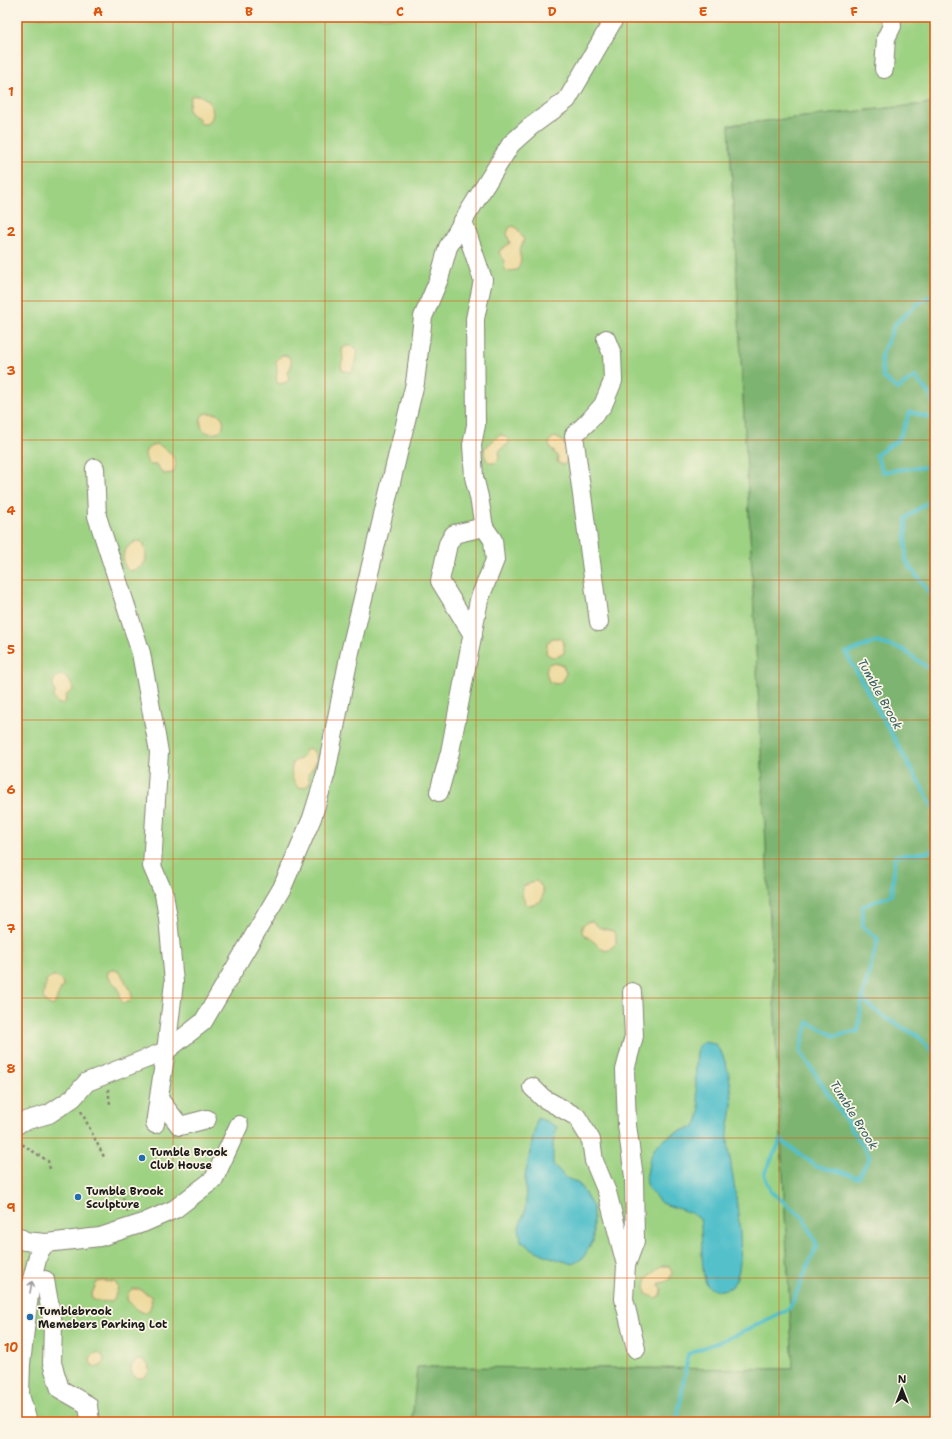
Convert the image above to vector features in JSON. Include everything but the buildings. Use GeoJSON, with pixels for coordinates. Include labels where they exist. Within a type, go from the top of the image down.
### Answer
{"type":"FeatureCollection","features":[{"type":"Feature","properties":{"kind":"lane"},"geometry":{"type":"LineString","coordinates":[[17,1125],[21,1122],[49,1114],[73,1098],[87,1082],[166,1050],[203,1022],[282,888],[312,818],[326,773],[350,652],[415,383],[423,318],[438,280],[448,246],[511,144],[530,127],[566,100],[615,17]]}},
{"type":"Feature","properties":{"kind":"lane"},"geometry":{"type":"LineString","coordinates":[[884,69],[886,38],[892,26],[893,17]]}},
{"type":"Feature","properties":{"kind":"lane"},"geometry":{"type":"LineString","coordinates":[[439,792],[450,752],[479,600],[495,560],[493,540],[484,527],[474,477],[472,445],[476,425],[475,319],[483,280],[463,221]]}},
{"type":"Feature","properties":{"kind":"lane"},"geometry":{"type":"LineString","coordinates":[[599,622],[574,435],[603,405],[613,381],[612,354],[606,339]]}},
{"type":"Feature","properties":{"kind":"lane"},"geometry":{"type":"LineString","coordinates":[[95,468],[96,516],[141,653],[159,752],[152,866],[164,894],[168,918],[174,982],[155,1124]]}},
{"type":"Feature","properties":{"kind":"lane"},"geometry":{"type":"LineString","coordinates":[[473,635],[440,581],[448,544],[454,534],[484,527]]}},
{"type":"Feature","properties":{"kind":"lane"},"geometry":{"type":"LineString","coordinates":[[632,992],[634,1036],[625,1070],[626,1125],[634,1177],[635,1241],[626,1265],[624,1299],[636,1349]]}},
{"type":"Feature","properties":{"kind":"lane"},"geometry":{"type":"LineString","coordinates":[[532,1087],[543,1098],[577,1117],[591,1140],[594,1161],[607,1192],[626,1265]]}},
{"type":"Feature","properties":{"kind":"lane"},"geometry":{"type":"LineString","coordinates":[[159,1099],[180,1126],[207,1119]]}},
{"type":"Feature","properties":{"kind":"lane"},"geometry":{"type":"LineString","coordinates":[[17,1236],[25,1241],[46,1243],[100,1237],[144,1223],[175,1209],[214,1179],[239,1125]]}},
{"type":"Feature","properties":{"kind":"lane"},"geometry":{"type":"LineString","coordinates":[[28,1422],[20,1395],[21,1364],[30,1288],[39,1252],[46,1243]]}},
{"type":"Feature","properties":{"kind":"lane"},"geometry":{"type":"LineString","coordinates":[[45,1280],[53,1324],[52,1363],[54,1370],[60,1388],[88,1405],[90,1422]]}},
{"type":"Feature","properties":{"kind":"path"},"geometry":{"type":"LineString","coordinates":[[81,1110],[104,1157]]}},
{"type":"Feature","properties":{"kind":"path"},"geometry":{"type":"LineString","coordinates":[[17,1141],[48,1161],[50,1169]]}},
{"type":"Feature","properties":{"kind":"path"},"geometry":{"type":"LineString","coordinates":[[119,1186],[133,1226]]}},
{"type":"Feature","properties":{"kind":"green space"},"geometry":{"type":"Polygon","coordinates":[[[17,17],[935,17],[935,103],[729,125],[793,1369],[418,1367],[412,1422],[17,1422],[17,17]]]}},
{"type":"Feature","properties":{"kind":"green space"},"geometry":{"type":"Polygon","coordinates":[[[935,103],[935,1422],[412,1422],[417,1367],[793,1369],[729,125],[935,103]]]}},
{"type":"Feature","properties":{"kind":"sand"},"geometry":{"type":"Polygon","coordinates":[[[199,95],[208,100],[211,104],[213,113],[211,121],[204,124],[199,123],[199,119],[188,110],[191,96],[199,95]]]}},
{"type":"Feature","properties":{"kind":"sand"},"geometry":{"type":"Polygon","coordinates":[[[513,226],[517,228],[524,240],[519,251],[521,261],[519,268],[517,270],[509,271],[505,270],[505,261],[499,253],[500,250],[510,243],[507,234],[509,228],[513,226]]]}},
{"type":"Feature","properties":{"kind":"sand"},"geometry":{"type":"Polygon","coordinates":[[[346,346],[356,348],[358,352],[352,372],[343,371],[341,366],[343,359],[342,349],[346,346]]]}},
{"type":"Feature","properties":{"kind":"sand"},"geometry":{"type":"Polygon","coordinates":[[[282,355],[288,356],[291,361],[291,367],[288,372],[289,380],[285,383],[278,384],[276,379],[276,362],[282,355]]]}},
{"type":"Feature","properties":{"kind":"sand"},"geometry":{"type":"Polygon","coordinates":[[[207,413],[218,414],[222,417],[224,423],[223,428],[220,431],[211,433],[203,429],[201,417],[207,413]]]}},
{"type":"Feature","properties":{"kind":"sand"},"geometry":{"type":"Polygon","coordinates":[[[499,435],[506,437],[509,443],[501,449],[499,459],[495,463],[492,463],[486,459],[484,449],[499,435]]]}},
{"type":"Feature","properties":{"kind":"sand"},"geometry":{"type":"Polygon","coordinates":[[[555,437],[562,441],[566,447],[567,462],[563,465],[557,462],[558,457],[550,447],[549,443],[552,438],[555,437]]]}},
{"type":"Feature","properties":{"kind":"sand"},"geometry":{"type":"Polygon","coordinates":[[[156,444],[172,455],[175,463],[173,473],[163,474],[157,465],[149,465],[145,452],[156,444]]]}},
{"type":"Feature","properties":{"kind":"sand"},"geometry":{"type":"Polygon","coordinates":[[[139,541],[143,543],[145,549],[145,562],[140,568],[129,571],[125,567],[123,558],[124,553],[130,545],[139,541]]]}},
{"type":"Feature","properties":{"kind":"sand"},"geometry":{"type":"Polygon","coordinates":[[[552,638],[560,638],[564,644],[564,653],[557,657],[553,657],[546,653],[547,644],[552,638]]]}},
{"type":"Feature","properties":{"kind":"sand"},"geometry":{"type":"Polygon","coordinates":[[[550,663],[563,665],[566,673],[563,681],[556,684],[549,682],[547,670],[550,663]]]}},
{"type":"Feature","properties":{"kind":"sand"},"geometry":{"type":"Polygon","coordinates":[[[61,675],[69,681],[73,690],[66,695],[65,703],[61,704],[57,703],[53,697],[55,693],[53,682],[55,678],[61,675]]]}},
{"type":"Feature","properties":{"kind":"sand"},"geometry":{"type":"Polygon","coordinates":[[[308,748],[315,752],[316,762],[308,774],[310,782],[306,787],[299,788],[296,785],[291,773],[292,766],[293,762],[302,758],[308,748]]]}},
{"type":"Feature","properties":{"kind":"sand"},"geometry":{"type":"Polygon","coordinates":[[[536,881],[543,889],[542,900],[534,905],[528,905],[523,897],[522,887],[536,881]]]}},
{"type":"Feature","properties":{"kind":"sand"},"geometry":{"type":"Polygon","coordinates":[[[592,921],[600,928],[613,931],[616,936],[616,944],[607,951],[601,948],[582,932],[582,926],[587,922],[592,921]]]}},
{"type":"Feature","properties":{"kind":"sand"},"geometry":{"type":"Polygon","coordinates":[[[111,970],[118,971],[122,975],[131,992],[132,998],[127,1003],[123,1003],[120,998],[118,988],[107,976],[108,972],[111,970]]]}},
{"type":"Feature","properties":{"kind":"sand"},"geometry":{"type":"Polygon","coordinates":[[[58,977],[62,981],[63,986],[53,1006],[47,1003],[43,998],[47,979],[58,977]]]}},
{"type":"Feature","properties":{"kind":"sand"},"geometry":{"type":"Polygon","coordinates":[[[662,1266],[669,1266],[672,1273],[668,1281],[660,1283],[659,1286],[662,1290],[661,1295],[657,1298],[646,1294],[645,1288],[648,1277],[662,1266]]]}},
{"type":"Feature","properties":{"kind":"sand"},"geometry":{"type":"Polygon","coordinates":[[[97,1282],[115,1282],[118,1287],[114,1300],[111,1302],[97,1301],[91,1296],[97,1282]]]}},
{"type":"Feature","properties":{"kind":"sand"},"geometry":{"type":"Polygon","coordinates":[[[132,1289],[139,1289],[151,1296],[151,1306],[145,1313],[135,1308],[127,1299],[128,1293],[132,1289]]]}},
{"type":"Feature","properties":{"kind":"sand"},"geometry":{"type":"Polygon","coordinates":[[[94,1353],[100,1353],[104,1357],[104,1363],[100,1367],[94,1367],[90,1363],[90,1357],[94,1353]]]}},
{"type":"Feature","properties":{"kind":"sand"},"geometry":{"type":"Polygon","coordinates":[[[140,1360],[146,1363],[149,1369],[146,1375],[140,1378],[134,1375],[131,1369],[134,1363],[140,1360]]]}},
{"type":"Feature","properties":{"kind":"water"},"geometry":{"type":"Polygon","coordinates":[[[704,1042],[715,1044],[722,1054],[731,1086],[732,1098],[728,1140],[739,1218],[740,1262],[736,1278],[729,1288],[723,1290],[712,1289],[707,1285],[705,1279],[702,1263],[700,1219],[691,1213],[661,1203],[648,1188],[646,1179],[650,1158],[655,1147],[672,1134],[695,1126],[698,1120],[700,1111],[696,1087],[696,1061],[698,1046],[704,1042]]]}},
{"type":"Feature","properties":{"kind":"water"},"geometry":{"type":"Polygon","coordinates":[[[537,1118],[557,1127],[553,1143],[553,1164],[565,1177],[579,1184],[593,1207],[593,1241],[583,1258],[573,1264],[546,1255],[521,1241],[519,1227],[525,1211],[525,1177],[537,1118]]]}},
{"type":"Feature","properties":{"kind":"waterway","name":"Tumble Brook"},"geometry":{"type":"LineString","coordinates":[[935,294],[921,301],[895,324],[881,356],[883,377],[897,389],[915,377],[931,396],[935,414]]}},
{"type":"Feature","properties":{"kind":"waterway","name":"Tumble Brook"},"geometry":{"type":"LineString","coordinates":[[935,419],[910,412],[899,439],[876,455],[883,472],[929,467],[935,471]]}},
{"type":"Feature","properties":{"kind":"waterway","name":"Tumble Brook"},"geometry":{"type":"LineString","coordinates":[[935,497],[906,518],[906,561],[935,601]]}},
{"type":"Feature","properties":{"kind":"waterway","name":"Tumble Brook"},"geometry":{"type":"LineString","coordinates":[[935,673],[902,649],[876,642],[846,653],[935,811]]}},
{"type":"Feature","properties":{"kind":"waterway","name":"Tumble Brook"},"geometry":{"type":"LineString","coordinates":[[677,1422],[688,1354],[741,1333],[790,1308],[817,1245],[803,1217],[771,1192],[764,1174],[781,1140],[817,1167],[839,1171],[858,1178],[870,1157],[800,1051],[808,1022],[835,1036],[858,1031],[862,999],[878,939],[863,927],[863,906],[892,895],[895,856],[929,852],[935,847]]}},
{"type":"Feature","properties":{"kind":"waterway"},"geometry":{"type":"LineString","coordinates":[[862,999],[882,1016],[918,1036],[935,1055]]}},
{"type":"Feature","properties":{"kind":"place","name":"Tumble Brook Club House"},"geometry":{"type":"Point","coordinates":[142,1158]}},
{"type":"Feature","properties":{"kind":"place","name":"Tumble Brook Sculpture"},"geometry":{"type":"Point","coordinates":[78,1197]}},
{"type":"Feature","properties":{"kind":"place","name":"Tumblebrook Memebers Parking Lot"},"geometry":{"type":"Point","coordinates":[30,1317]}}]}
